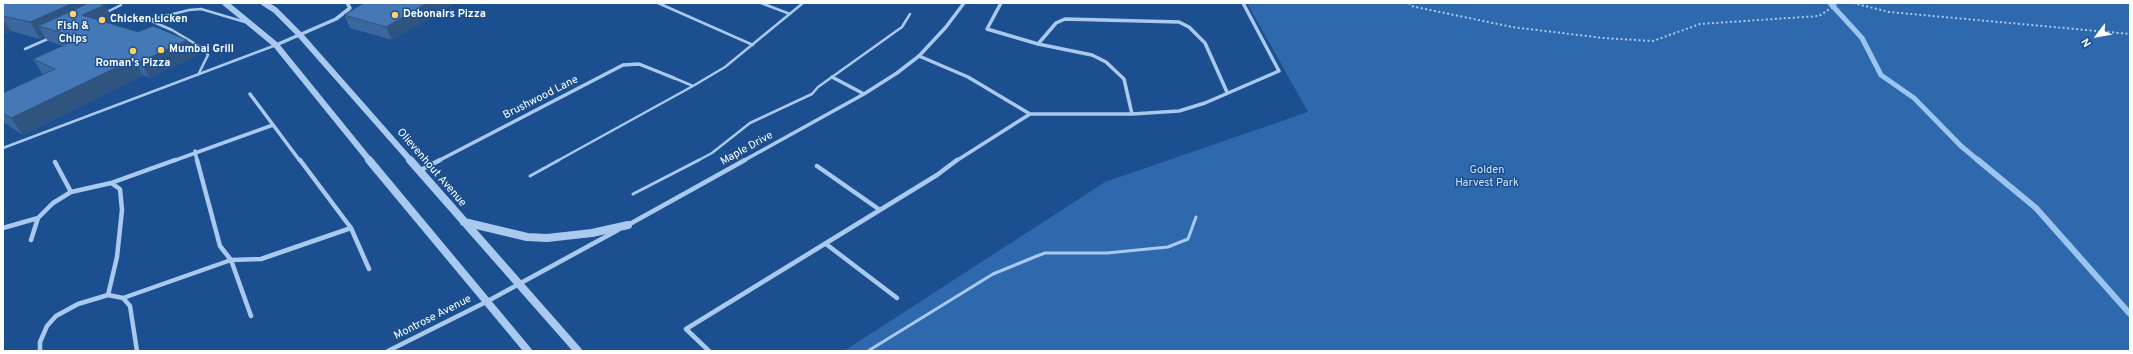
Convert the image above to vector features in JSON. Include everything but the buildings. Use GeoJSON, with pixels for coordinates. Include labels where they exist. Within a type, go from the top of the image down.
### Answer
{"type":"FeatureCollection","features":[{"type":"Feature","properties":{"kind":"street"},"geometry":{"type":"LineString","coordinates":[[225,3],[276,45],[486,302],[528,351]]}},
{"type":"Feature","properties":{"kind":"street","name":"Olievenhout Avenue"},"geometry":{"type":"LineString","coordinates":[[264,3],[300,35],[578,351]]}},
{"type":"Feature","properties":{"kind":"street"},"geometry":{"type":"LineString","coordinates":[[276,45],[323,26],[347,12],[350,8],[347,3]]}},
{"type":"Feature","properties":{"kind":"street","name":"Maple Drive"},"geometry":{"type":"LineString","coordinates":[[518,284],[628,225],[864,94],[919,56],[946,27],[964,3]]}},
{"type":"Feature","properties":{"kind":"street"},"geometry":{"type":"LineString","coordinates":[[1001,3],[987,29],[990,32],[1092,55],[1106,62],[1124,79],[1132,114]]}},
{"type":"Feature","properties":{"kind":"street"},"geometry":{"type":"LineString","coordinates":[[919,56],[968,77],[1030,114],[1166,113],[1190,108],[1279,71],[1279,68],[1243,3]]}},
{"type":"Feature","properties":{"kind":"street"},"geometry":{"type":"LineString","coordinates":[[1038,44],[1056,23],[1066,19],[1179,22],[1189,27],[1205,43],[1227,92]]}},
{"type":"Feature","properties":{"kind":"street","name":"Brushwood Lane"},"geometry":{"type":"LineString","coordinates":[[419,171],[623,65],[639,64],[674,78]]}},
{"type":"Feature","properties":{"kind":"street"},"geometry":{"type":"LineString","coordinates":[[832,77],[864,94]]}},
{"type":"Feature","properties":{"kind":"street"},"geometry":{"type":"LineString","coordinates":[[250,94],[351,228],[368,270]]}},
{"type":"Feature","properties":{"kind":"street"},"geometry":{"type":"LineString","coordinates":[[709,351],[686,329],[826,244],[1030,114]]}},
{"type":"Feature","properties":{"kind":"street"},"geometry":{"type":"LineString","coordinates":[[31,240],[38,218],[53,203],[71,192],[111,183],[195,151],[273,125]]}},
{"type":"Feature","properties":{"kind":"street"},"geometry":{"type":"LineString","coordinates":[[195,151],[220,246],[231,260],[251,316]]}},
{"type":"Feature","properties":{"kind":"street"},"geometry":{"type":"LineString","coordinates":[[55,162],[71,192]]}},
{"type":"Feature","properties":{"kind":"street"},"geometry":{"type":"LineString","coordinates":[[817,166],[880,210]]}},
{"type":"Feature","properties":{"kind":"street"},"geometry":{"type":"LineString","coordinates":[[108,295],[117,257],[122,210],[120,189],[111,183]]}},
{"type":"Feature","properties":{"kind":"street"},"geometry":{"type":"LineString","coordinates":[[3,228],[38,218]]}},
{"type":"Feature","properties":{"kind":"street"},"geometry":{"type":"LineString","coordinates":[[464,222],[526,237],[547,238],[592,234],[628,225]]}},
{"type":"Feature","properties":{"kind":"street"},"geometry":{"type":"LineString","coordinates":[[40,351],[40,342],[47,326],[56,316],[78,304],[108,295],[123,298],[231,260],[261,259],[351,228]]}},
{"type":"Feature","properties":{"kind":"street"},"geometry":{"type":"LineString","coordinates":[[826,244],[897,298]]}},
{"type":"Feature","properties":{"kind":"street","name":"Montrose Avenue"},"geometry":{"type":"LineString","coordinates":[[388,351],[486,302],[518,284]]}},
{"type":"Feature","properties":{"kind":"street"},"geometry":{"type":"LineString","coordinates":[[123,298],[130,306],[137,351]]}},
{"type":"Feature","properties":{"kind":"lane"},"geometry":{"type":"LineString","coordinates":[[658,3],[753,45]]}},
{"type":"Feature","properties":{"kind":"lane"},"geometry":{"type":"LineString","coordinates":[[761,3],[790,14]]}},
{"type":"Feature","properties":{"kind":"lane"},"geometry":{"type":"LineString","coordinates":[[530,176],[725,67],[803,3]]}},
{"type":"Feature","properties":{"kind":"lane"},"geometry":{"type":"LineString","coordinates":[[100,15],[121,5]]}},
{"type":"Feature","properties":{"kind":"lane"},"geometry":{"type":"LineString","coordinates":[[197,76],[208,55],[204,49],[172,30],[149,20],[189,10],[201,9],[252,24]]}},
{"type":"Feature","properties":{"kind":"lane"},"geometry":{"type":"LineString","coordinates":[[633,194],[712,153],[750,123],[783,107],[801,101],[902,27],[910,14]]}},
{"type":"Feature","properties":{"kind":"lane"},"geometry":{"type":"LineString","coordinates":[[25,50],[52,37]]}},
{"type":"Feature","properties":{"kind":"lane"},"geometry":{"type":"LineString","coordinates":[[3,148],[276,45]]}},
{"type":"Feature","properties":{"kind":"lane"},"geometry":{"type":"LineString","coordinates":[[674,78],[693,86]]}},
{"type":"Feature","properties":{"kind":"lane"},"geometry":{"type":"LineString","coordinates":[[868,351],[993,274],[1037,256],[1045,253],[1107,253],[1168,247],[1188,238],[1196,217]]}},
{"type":"Feature","properties":{"kind":"path"},"geometry":{"type":"LineString","coordinates":[[1409,3],[1411,6],[1478,22],[1603,38],[1652,41],[1700,24],[1819,16],[1839,3]]}},
{"type":"Feature","properties":{"kind":"path"},"geometry":{"type":"LineString","coordinates":[[1852,3],[1889,12],[2130,34]]}},
{"type":"Feature","properties":{"kind":"green space","name":"Golden Harvest Park"},"geometry":{"type":"Polygon","coordinates":[[[1247,3],[2130,3],[2130,351],[844,351],[1105,182],[1308,112],[1247,3]]]}},
{"type":"Feature","properties":{"kind":"waterway"},"geometry":{"type":"LineString","coordinates":[[1830,3],[1862,38],[1881,75],[1914,98],[1961,146],[1979,161]]}},
{"type":"Feature","properties":{"kind":"waterway"},"geometry":{"type":"LineString","coordinates":[[1978,160],[2036,208],[2130,314]]}},
{"type":"Feature","properties":{"kind":"place","name":"Fish & Chips"},"geometry":{"type":"Point","coordinates":[73,14]}},
{"type":"Feature","properties":{"kind":"place","name":"Debonairs Pizza"},"geometry":{"type":"Point","coordinates":[395,15]}},
{"type":"Feature","properties":{"kind":"place","name":"Chicken Licken"},"geometry":{"type":"Point","coordinates":[102,20]}},
{"type":"Feature","properties":{"kind":"place","name":"Mumbai Grill"},"geometry":{"type":"Point","coordinates":[161,50]}},
{"type":"Feature","properties":{"kind":"place","name":"Roman's Pizza"},"geometry":{"type":"Point","coordinates":[133,51]}}]}
